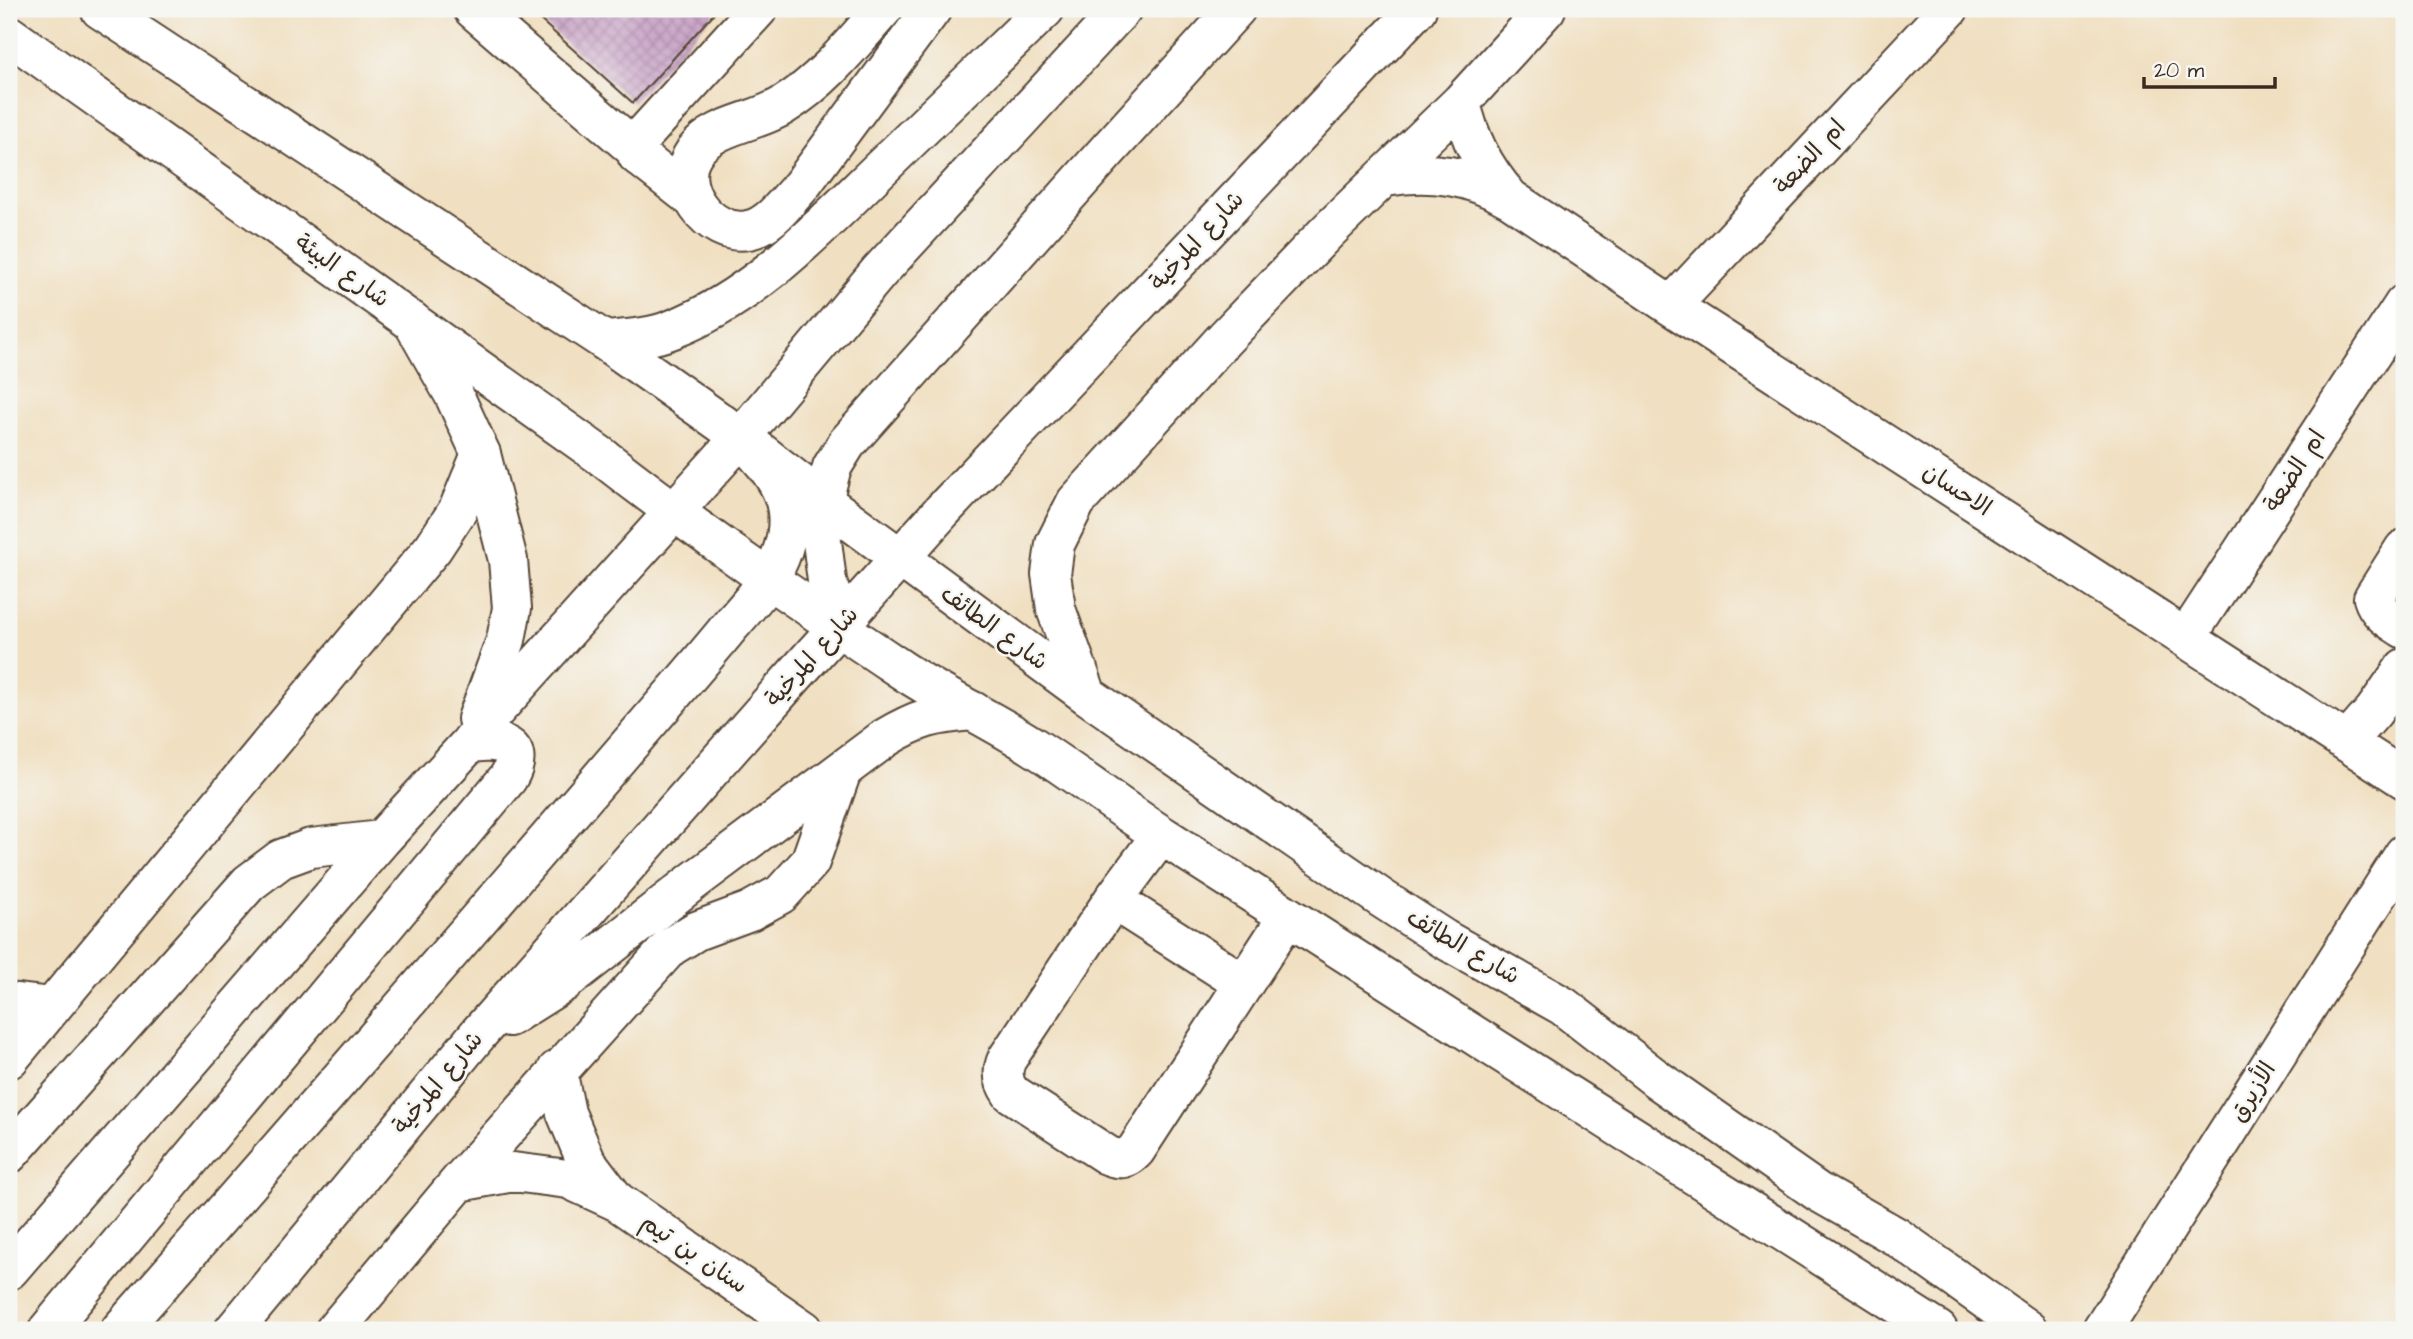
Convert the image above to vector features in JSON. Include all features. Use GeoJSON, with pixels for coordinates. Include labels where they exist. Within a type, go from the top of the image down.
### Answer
{"type":"FeatureCollection","features":[{"type":"Feature","properties":{"kind":"main road"},"geometry":{"type":"LineString","coordinates":[[100,9],[605,341],[741,437],[774,474],[784,495],[788,512],[788,530],[783,551],[768,581],[365,1052],[120,1330]]}},
{"type":"Feature","properties":{"kind":"main road"},"geometry":{"type":"LineString","coordinates":[[474,9],[635,149],[644,162],[693,199]]}},
{"type":"Feature","properties":{"kind":"main road"},"geometry":{"type":"LineString","coordinates":[[635,149],[642,135],[758,9]]}},
{"type":"Feature","properties":{"kind":"main road"},"geometry":{"type":"LineString","coordinates":[[883,9],[839,58],[785,105],[705,140],[693,154],[688,170],[693,199],[703,215],[733,229],[747,231],[760,226],[779,210],[801,186],[932,9]]}},
{"type":"Feature","properties":{"kind":"main road"},"geometry":{"type":"LineString","coordinates":[[605,341],[650,336],[671,330],[719,305],[759,278],[808,239],[1045,9]]}},
{"type":"Feature","properties":{"kind":"main road"},"geometry":{"type":"LineString","coordinates":[[9,1270],[381,840],[741,437],[879,272],[1122,9]]}},
{"type":"Feature","properties":{"kind":"main road"},"geometry":{"type":"LineString","coordinates":[[1236,9],[847,443],[832,467],[823,501],[821,533],[825,569],[841,627],[905,672],[1033,746],[1161,835],[1938,1330]]}},
{"type":"Feature","properties":{"kind":"main road","name":"شارع المرخية"},"geometry":{"type":"LineString","coordinates":[[234,1330],[479,1033],[900,559],[1417,9]]}},
{"type":"Feature","properties":{"kind":"main road"},"geometry":{"type":"LineString","coordinates":[[1087,695],[1056,609],[1051,575],[1055,544],[1076,502],[1225,338],[1328,231],[1461,102],[1546,9]]}},
{"type":"Feature","properties":{"kind":"main road","name":"ام الضعة"},"geometry":{"type":"LineString","coordinates":[[1671,306],[1950,9]]}},
{"type":"Feature","properties":{"kind":"main road","name":"شارع البيئة"},"geometry":{"type":"LineString","coordinates":[[9,34],[601,456],[768,581],[841,627]]}},
{"type":"Feature","properties":{"kind":"main road","name":"الاحسان"},"geometry":{"type":"LineString","coordinates":[[1461,102],[1473,144],[1490,173],[1511,199]]}},
{"type":"Feature","properties":{"kind":"main road","name":"الاحسان"},"geometry":{"type":"LineString","coordinates":[[1385,177],[1427,173],[1449,175],[1491,188],[1511,199],[1671,306],[2404,779]]}},
{"type":"Feature","properties":{"kind":"main road","name":"ام الضعة"},"geometry":{"type":"LineString","coordinates":[[2186,638],[2401,315]]}},
{"type":"Feature","properties":{"kind":"main road"},"geometry":{"type":"LineString","coordinates":[[412,321],[454,395],[481,454],[508,560],[512,608],[506,640],[469,744]]}},
{"type":"Feature","properties":{"kind":"main road","name":"شارع الطائف"},"geometry":{"type":"LineString","coordinates":[[741,437],[900,559],[1087,695],[1444,939],[1563,1006],[1658,1080],[1818,1192],[1897,1237],[2028,1330]]}},
{"type":"Feature","properties":{"kind":"main road"},"geometry":{"type":"LineString","coordinates":[[9,1059],[433,548],[458,510],[481,454]]}},
{"type":"Feature","properties":{"kind":"main road"},"geometry":{"type":"LineString","coordinates":[[2404,549],[2373,598],[2381,613],[2404,629]]}},
{"type":"Feature","properties":{"kind":"main road"},"geometry":{"type":"LineString","coordinates":[[2347,742],[2374,711],[2404,668]]}},
{"type":"Feature","properties":{"kind":"main road"},"geometry":{"type":"LineString","coordinates":[[479,1033],[563,983],[885,738],[907,724],[931,715],[973,710]]}},
{"type":"Feature","properties":{"kind":"main road"},"geometry":{"type":"LineString","coordinates":[[48,1330],[508,778],[514,759],[511,750],[503,743],[485,740],[469,744]]}},
{"type":"Feature","properties":{"kind":"main road"},"geometry":{"type":"LineString","coordinates":[[335,1330],[459,1182],[670,947],[696,931],[750,911],[780,894],[810,862],[842,771]]}},
{"type":"Feature","properties":{"kind":"main road"},"geometry":{"type":"LineString","coordinates":[[1161,835],[1113,900],[1007,1059],[1003,1068],[1006,1086],[1011,1093],[1030,1106],[1107,1155],[1119,1159],[1132,1155],[1288,916]]}},
{"type":"Feature","properties":{"kind":"main road"},"geometry":{"type":"LineString","coordinates":[[9,1154],[249,883],[281,859],[311,848],[381,840]]}},
{"type":"Feature","properties":{"kind":"main road","name":"الأزيرق"},"geometry":{"type":"LineString","coordinates":[[2102,1330],[2404,854]]}},
{"type":"Feature","properties":{"kind":"main road"},"geometry":{"type":"LineString","coordinates":[[1113,900],[1242,983]]}},
{"type":"Feature","properties":{"kind":"main road"},"geometry":{"type":"LineString","coordinates":[[9,1002],[52,1007]]}},
{"type":"Feature","properties":{"kind":"main road","name":"سنان بن تيم"},"geometry":{"type":"LineString","coordinates":[[557,1070],[566,1113],[586,1161],[618,1202]]}},
{"type":"Feature","properties":{"kind":"main road","name":"سنان بن تيم"},"geometry":{"type":"LineString","coordinates":[[459,1182],[513,1172],[568,1179],[618,1202],[804,1330]]}},
{"type":"Feature","properties":{"kind":"building"},"geometry":{"type":"Polygon","coordinates":[[[528,9],[718,9],[633,103],[528,9]]]}}]}
